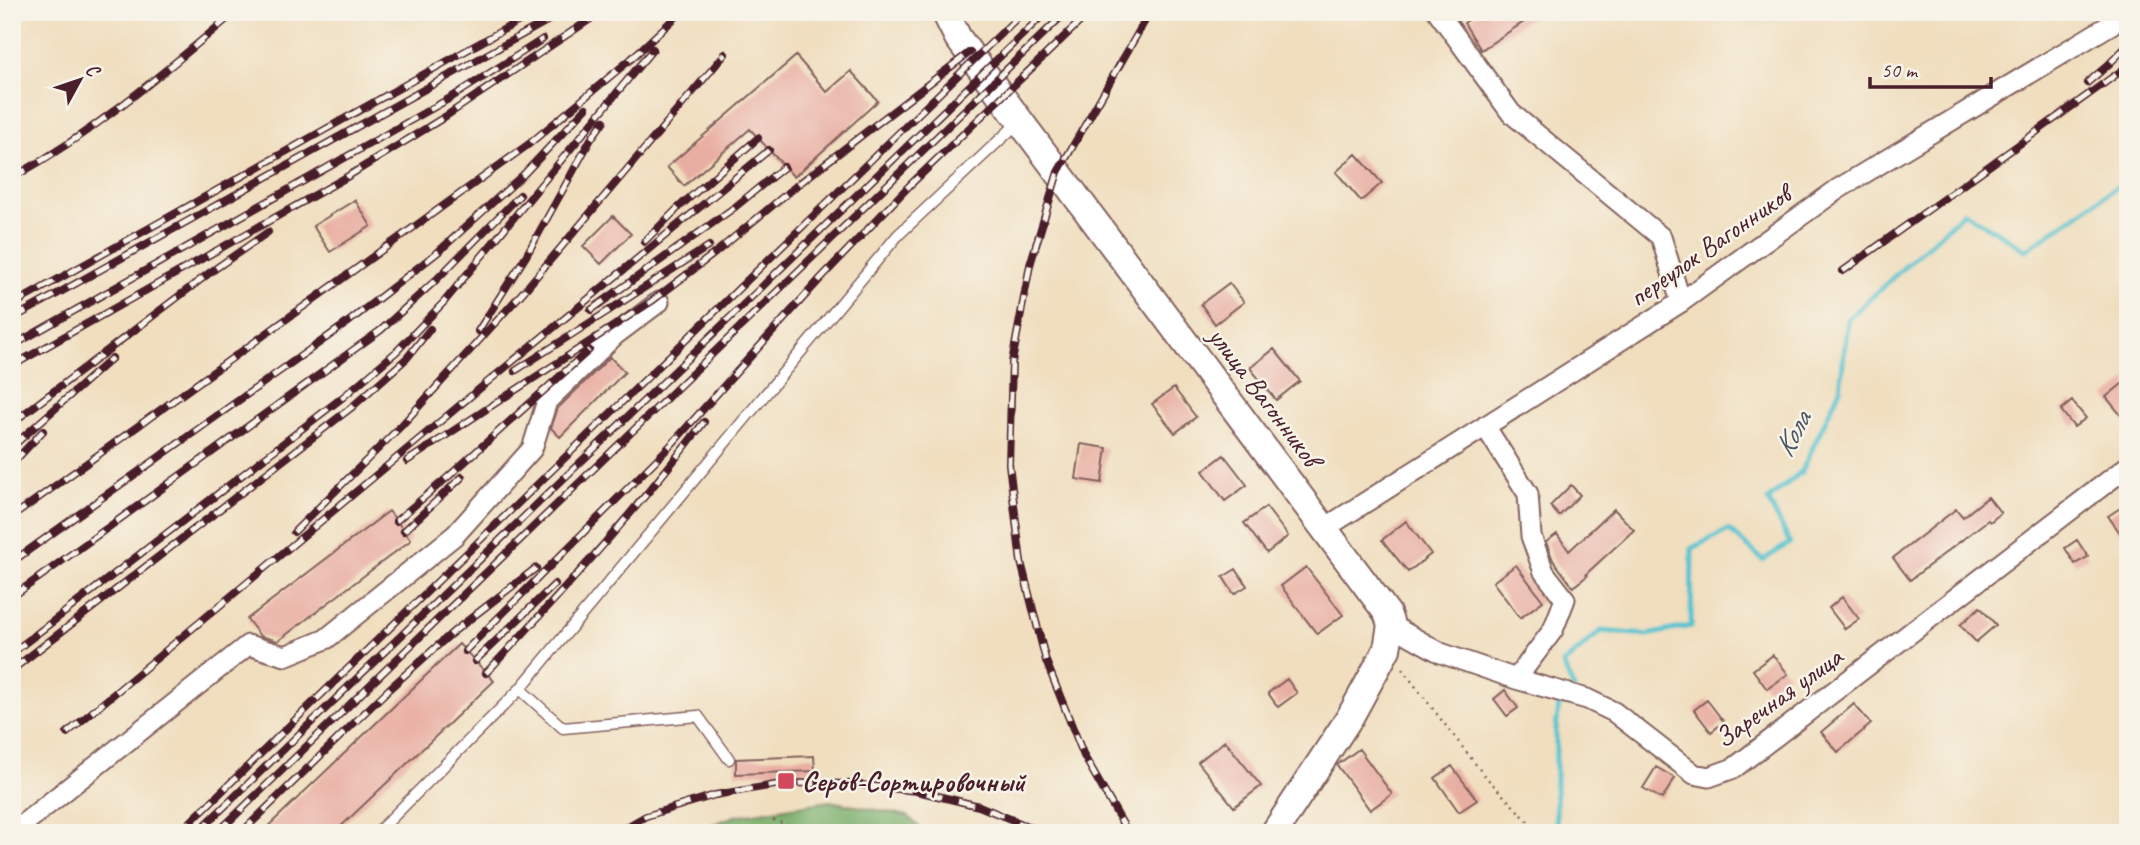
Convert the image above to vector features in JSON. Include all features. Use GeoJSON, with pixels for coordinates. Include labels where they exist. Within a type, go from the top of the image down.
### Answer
{"type":"FeatureCollection","features":[{"type":"Feature","properties":{"kind":"street","name":"улица Вагонников"},"geometry":{"type":"LineString","coordinates":[[945,12],[958,38],[1387,613],[1389,637]]}},
{"type":"Feature","properties":{"kind":"street"},"geometry":{"type":"LineString","coordinates":[[1438,12],[1511,113],[1661,237],[1681,302]]}},
{"type":"Feature","properties":{"kind":"street","name":"переулок Вагонников"},"geometry":{"type":"LineString","coordinates":[[1325,528],[1681,302],[1838,189],[2115,22],[2127,12]]}},
{"type":"Feature","properties":{"kind":"street"},"geometry":{"type":"LineString","coordinates":[[12,832],[248,645],[285,656],[327,639],[455,535],[532,449],[547,401],[615,335],[659,302]]}},
{"type":"Feature","properties":{"kind":"street"},"geometry":{"type":"LineString","coordinates":[[1485,426],[1528,494],[1531,537],[1544,572],[1565,599],[1553,630],[1516,679]]}},
{"type":"Feature","properties":{"kind":"street","name":"Заречная улица"},"geometry":{"type":"LineString","coordinates":[[1389,637],[1516,679],[1587,699],[1614,712],[1695,774],[1709,777],[1734,768],[2128,466]]}},
{"type":"Feature","properties":{"kind":"street"},"geometry":{"type":"LineString","coordinates":[[1274,833],[1350,717],[1389,637]]}},
{"type":"Feature","properties":{"kind":"lane"},"geometry":{"type":"LineString","coordinates":[[377,833],[520,689],[898,235],[1021,121]]}},
{"type":"Feature","properties":{"kind":"lane"},"geometry":{"type":"LineString","coordinates":[[520,689],[563,728],[698,716],[729,759]]}},
{"type":"Feature","properties":{"kind":"path"},"geometry":{"type":"LineString","coordinates":[[1389,637],[1484,775],[1539,833]]}},
{"type":"Feature","properties":{"kind":"path"},"geometry":{"type":"LineString","coordinates":[[773,820],[808,833]]}},
{"type":"Feature","properties":{"kind":"green space"},"geometry":{"type":"Polygon","coordinates":[[[830,801],[908,816],[925,833],[689,833],[735,816],[830,801]]]}},
{"type":"Feature","properties":{"kind":"building"},"geometry":{"type":"Polygon","coordinates":[[[1480,12],[1539,12],[1481,50],[1464,23],[1480,12]]]}},
{"type":"Feature","properties":{"kind":"building"},"geometry":{"type":"Polygon","coordinates":[[[796,56],[827,92],[851,71],[878,101],[794,177],[750,129],[684,186],[667,167],[796,56]]]}},
{"type":"Feature","properties":{"kind":"building"},"geometry":{"type":"Polygon","coordinates":[[[1356,154],[1382,183],[1361,201],[1336,172],[1356,154]]]}},
{"type":"Feature","properties":{"kind":"building"},"geometry":{"type":"Polygon","coordinates":[[[355,200],[371,226],[330,252],[313,226],[355,200]]]}},
{"type":"Feature","properties":{"kind":"building"},"geometry":{"type":"Polygon","coordinates":[[[613,216],[631,234],[601,264],[583,246],[613,216]]]}},
{"type":"Feature","properties":{"kind":"building"},"geometry":{"type":"Polygon","coordinates":[[[1229,283],[1244,302],[1215,324],[1201,304],[1229,283]]]}},
{"type":"Feature","properties":{"kind":"building"},"geometry":{"type":"Polygon","coordinates":[[[1274,349],[1300,381],[1276,400],[1250,368],[1274,349]]]}},
{"type":"Feature","properties":{"kind":"building"},"geometry":{"type":"Polygon","coordinates":[[[610,357],[625,372],[560,437],[551,428],[558,408],[610,357]]]}},
{"type":"Feature","properties":{"kind":"building"},"geometry":{"type":"Polygon","coordinates":[[[2128,379],[2128,424],[2106,397],[2128,379]]]}},
{"type":"Feature","properties":{"kind":"building"},"geometry":{"type":"Polygon","coordinates":[[[1174,388],[1196,417],[1175,433],[1152,404],[1174,388]]]}},
{"type":"Feature","properties":{"kind":"building"},"geometry":{"type":"Polygon","coordinates":[[[2072,401],[2086,418],[2074,427],[2061,410],[2072,401]]]}},
{"type":"Feature","properties":{"kind":"building"},"geometry":{"type":"Polygon","coordinates":[[[1081,444],[1107,448],[1102,483],[1076,479],[1081,444]]]}},
{"type":"Feature","properties":{"kind":"building"},"geometry":{"type":"Polygon","coordinates":[[[1224,455],[1247,485],[1225,501],[1203,471],[1224,455]]]}},
{"type":"Feature","properties":{"kind":"building"},"geometry":{"type":"Polygon","coordinates":[[[1571,485],[1580,495],[1559,516],[1550,506],[1571,485]]]}},
{"type":"Feature","properties":{"kind":"building"},"geometry":{"type":"Polygon","coordinates":[[[1988,497],[2001,513],[1910,580],[1893,558],[1956,509],[1963,517],[1988,497]]]}},
{"type":"Feature","properties":{"kind":"building"},"geometry":{"type":"Polygon","coordinates":[[[2128,503],[2128,544],[2108,516],[2128,503]]]}},
{"type":"Feature","properties":{"kind":"building"},"geometry":{"type":"Polygon","coordinates":[[[1266,507],[1288,536],[1267,553],[1244,523],[1266,507]]]}},
{"type":"Feature","properties":{"kind":"building"},"geometry":{"type":"Polygon","coordinates":[[[1614,509],[1634,530],[1573,587],[1553,560],[1546,542],[1557,534],[1569,551],[1614,509]]]}},
{"type":"Feature","properties":{"kind":"building"},"geometry":{"type":"Polygon","coordinates":[[[389,511],[411,540],[278,641],[260,636],[247,619],[389,511]]]}},
{"type":"Feature","properties":{"kind":"building"},"geometry":{"type":"Polygon","coordinates":[[[1406,521],[1431,554],[1408,572],[1382,540],[1406,521]]]}},
{"type":"Feature","properties":{"kind":"building"},"geometry":{"type":"Polygon","coordinates":[[[2077,540],[2088,557],[2075,564],[2065,548],[2077,540]]]}},
{"type":"Feature","properties":{"kind":"building"},"geometry":{"type":"Polygon","coordinates":[[[1516,565],[1543,601],[1520,618],[1493,582],[1516,565]]]}},
{"type":"Feature","properties":{"kind":"building"},"geometry":{"type":"Polygon","coordinates":[[[1306,567],[1343,615],[1317,634],[1281,586],[1306,567]]]}},
{"type":"Feature","properties":{"kind":"building"},"geometry":{"type":"Polygon","coordinates":[[[1236,569],[1247,586],[1234,594],[1223,577],[1236,569]]]}},
{"type":"Feature","properties":{"kind":"building"},"geometry":{"type":"Polygon","coordinates":[[[1842,597],[1859,619],[1845,629],[1829,608],[1842,597]]]}},
{"type":"Feature","properties":{"kind":"building"},"geometry":{"type":"Polygon","coordinates":[[[1980,607],[1996,625],[1976,642],[1960,625],[1980,607]]]}},
{"type":"Feature","properties":{"kind":"building"},"geometry":{"type":"Polygon","coordinates":[[[459,644],[494,681],[334,833],[261,833],[459,644]]]}},
{"type":"Feature","properties":{"kind":"building"},"geometry":{"type":"Polygon","coordinates":[[[1773,655],[1788,674],[1767,689],[1753,670],[1773,655]]]}},
{"type":"Feature","properties":{"kind":"building"},"geometry":{"type":"Polygon","coordinates":[[[1287,679],[1297,693],[1278,707],[1268,693],[1287,679]]]}},
{"type":"Feature","properties":{"kind":"building"},"geometry":{"type":"Polygon","coordinates":[[[1505,690],[1518,708],[1507,716],[1494,699],[1505,690]]]}},
{"type":"Feature","properties":{"kind":"building"},"geometry":{"type":"Polygon","coordinates":[[[1707,700],[1724,722],[1711,732],[1694,710],[1707,700]]]}},
{"type":"Feature","properties":{"kind":"building"},"geometry":{"type":"Polygon","coordinates":[[[1854,704],[1871,724],[1838,752],[1821,732],[1854,704]]]}},
{"type":"Feature","properties":{"kind":"building"},"geometry":{"type":"Polygon","coordinates":[[[1225,741],[1261,786],[1234,807],[1198,762],[1225,741]]]}},
{"type":"Feature","properties":{"kind":"building"},"geometry":{"type":"Polygon","coordinates":[[[1359,749],[1392,794],[1370,810],[1337,765],[1359,749]]]}},
{"type":"Feature","properties":{"kind":"building"},"geometry":{"type":"Polygon","coordinates":[[[814,756],[815,771],[736,774],[736,759],[814,756]]]}},
{"type":"Feature","properties":{"kind":"building"},"geometry":{"type":"Polygon","coordinates":[[[1452,766],[1477,800],[1459,812],[1435,778],[1452,766]]]}},
{"type":"Feature","properties":{"kind":"building"},"geometry":{"type":"Polygon","coordinates":[[[1656,767],[1675,778],[1662,799],[1643,788],[1656,767]]]}},
{"type":"Feature","properties":{"kind":"waterway","name":"Кола"},"geometry":{"type":"LineString","coordinates":[[1574,689],[1563,664],[1601,631],[1647,635],[1691,626],[1692,548],[1729,530],[1763,560],[1790,543],[1768,500],[1802,471],[1840,389],[1848,319],[1964,212],[2026,250],[2128,179]]}},
{"type":"Feature","properties":{"kind":"waterway","name":"Кола"},"geometry":{"type":"LineString","coordinates":[[1556,833],[1556,729],[1559,705],[1571,700]]}},
{"type":"Feature","properties":{"kind":"railway"},"geometry":{"type":"LineString","coordinates":[[12,178],[100,121],[235,12]]}},
{"type":"Feature","properties":{"kind":"railway"},"geometry":{"type":"LineString","coordinates":[[12,305],[535,12]]}},
{"type":"Feature","properties":{"kind":"railway"},"geometry":{"type":"LineString","coordinates":[[12,319],[563,12]]}},
{"type":"Feature","properties":{"kind":"railway"},"geometry":{"type":"LineString","coordinates":[[12,366],[345,178],[443,118],[601,12]]}},
{"type":"Feature","properties":{"kind":"railway"},"geometry":{"type":"LineString","coordinates":[[12,517],[529,144],[631,59],[681,12]]}},
{"type":"Feature","properties":{"kind":"railway"},"geometry":{"type":"LineString","coordinates":[[179,833],[1023,12]]}},
{"type":"Feature","properties":{"kind":"railway"},"geometry":{"type":"LineString","coordinates":[[197,833],[1046,12]]}},
{"type":"Feature","properties":{"kind":"railway"},"geometry":{"type":"LineString","coordinates":[[217,833],[1066,12]]}},
{"type":"Feature","properties":{"kind":"railway"},"geometry":{"type":"LineString","coordinates":[[465,651],[671,445],[821,278],[909,186],[1090,12]]}},
{"type":"Feature","properties":{"kind":"railway"},"geometry":{"type":"LineString","coordinates":[[1128,833],[1084,756],[1046,661],[1021,562],[1009,464],[1012,362],[1030,265],[1058,172],[1150,12]]}},
{"type":"Feature","properties":{"kind":"railway"},"geometry":{"type":"LineString","coordinates":[[12,346],[452,97],[543,39]]}},
{"type":"Feature","properties":{"kind":"railway"},"geometry":{"type":"LineString","coordinates":[[2087,83],[2128,45]]}},
{"type":"Feature","properties":{"kind":"railway"},"geometry":{"type":"LineString","coordinates":[[12,653],[343,397],[396,352],[444,302],[653,49]]}},
{"type":"Feature","properties":{"kind":"railway"},"geometry":{"type":"LineString","coordinates":[[407,461],[652,301],[970,52]]}},
{"type":"Feature","properties":{"kind":"railway"},"geometry":{"type":"LineString","coordinates":[[294,532],[401,426],[524,291],[725,54]]}},
{"type":"Feature","properties":{"kind":"railway"},"geometry":{"type":"LineString","coordinates":[[1843,271],[2128,66]]}},
{"type":"Feature","properties":{"kind":"railway"},"geometry":{"type":"LineString","coordinates":[[12,562],[347,323],[438,252],[524,174],[586,108]]}},
{"type":"Feature","properties":{"kind":"railway"},"geometry":{"type":"LineString","coordinates":[[478,331],[526,256],[591,139],[604,121]]}},
{"type":"Feature","properties":{"kind":"railway"},"geometry":{"type":"LineString","coordinates":[[644,242],[679,207],[758,138]]}},
{"type":"Feature","properties":{"kind":"railway"},"geometry":{"type":"LineString","coordinates":[[67,733],[769,150]]}},
{"type":"Feature","properties":{"kind":"railway"},"geometry":{"type":"LineString","coordinates":[[591,310],[735,207],[784,167]]}},
{"type":"Feature","properties":{"kind":"railway"},"geometry":{"type":"LineString","coordinates":[[12,597],[381,330],[436,280],[520,195]]}},
{"type":"Feature","properties":{"kind":"railway"},"geometry":{"type":"LineString","coordinates":[[12,423],[212,271],[268,232]]}},
{"type":"Feature","properties":{"kind":"railway"},"geometry":{"type":"LineString","coordinates":[[515,371],[709,246]]}},
{"type":"Feature","properties":{"kind":"railway"},"geometry":{"type":"LineString","coordinates":[[12,670],[352,407],[407,358],[430,329]]}},
{"type":"Feature","properties":{"kind":"railway"},"geometry":{"type":"LineString","coordinates":[[396,521],[589,350]]}},
{"type":"Feature","properties":{"kind":"railway"},"geometry":{"type":"LineString","coordinates":[[12,447],[112,358]]}},
{"type":"Feature","properties":{"kind":"railway"},"geometry":{"type":"LineString","coordinates":[[486,673],[598,550],[704,422]]}},
{"type":"Feature","properties":{"kind":"railway"},"geometry":{"type":"LineString","coordinates":[[12,464],[43,431]]}},
{"type":"Feature","properties":{"kind":"railway"},"geometry":{"type":"LineString","coordinates":[[404,531],[462,477]]}},
{"type":"Feature","properties":{"kind":"railway"},"geometry":{"type":"LineString","coordinates":[[241,833],[389,689],[453,632],[536,568]]}},
{"type":"Feature","properties":{"kind":"railway"},"geometry":{"type":"LineString","coordinates":[[475,661],[555,584]]}},
{"type":"Feature","properties":{"kind":"railway"},"geometry":{"type":"LineString","coordinates":[[616,833],[646,816],[715,795],[787,783],[852,784],[917,791],[979,806],[1044,833]]}},
{"type":"Feature","properties":{"kind":"place","name":"Серов-Сортировочный"},"geometry":{"type":"Point","coordinates":[786,781]}}]}
